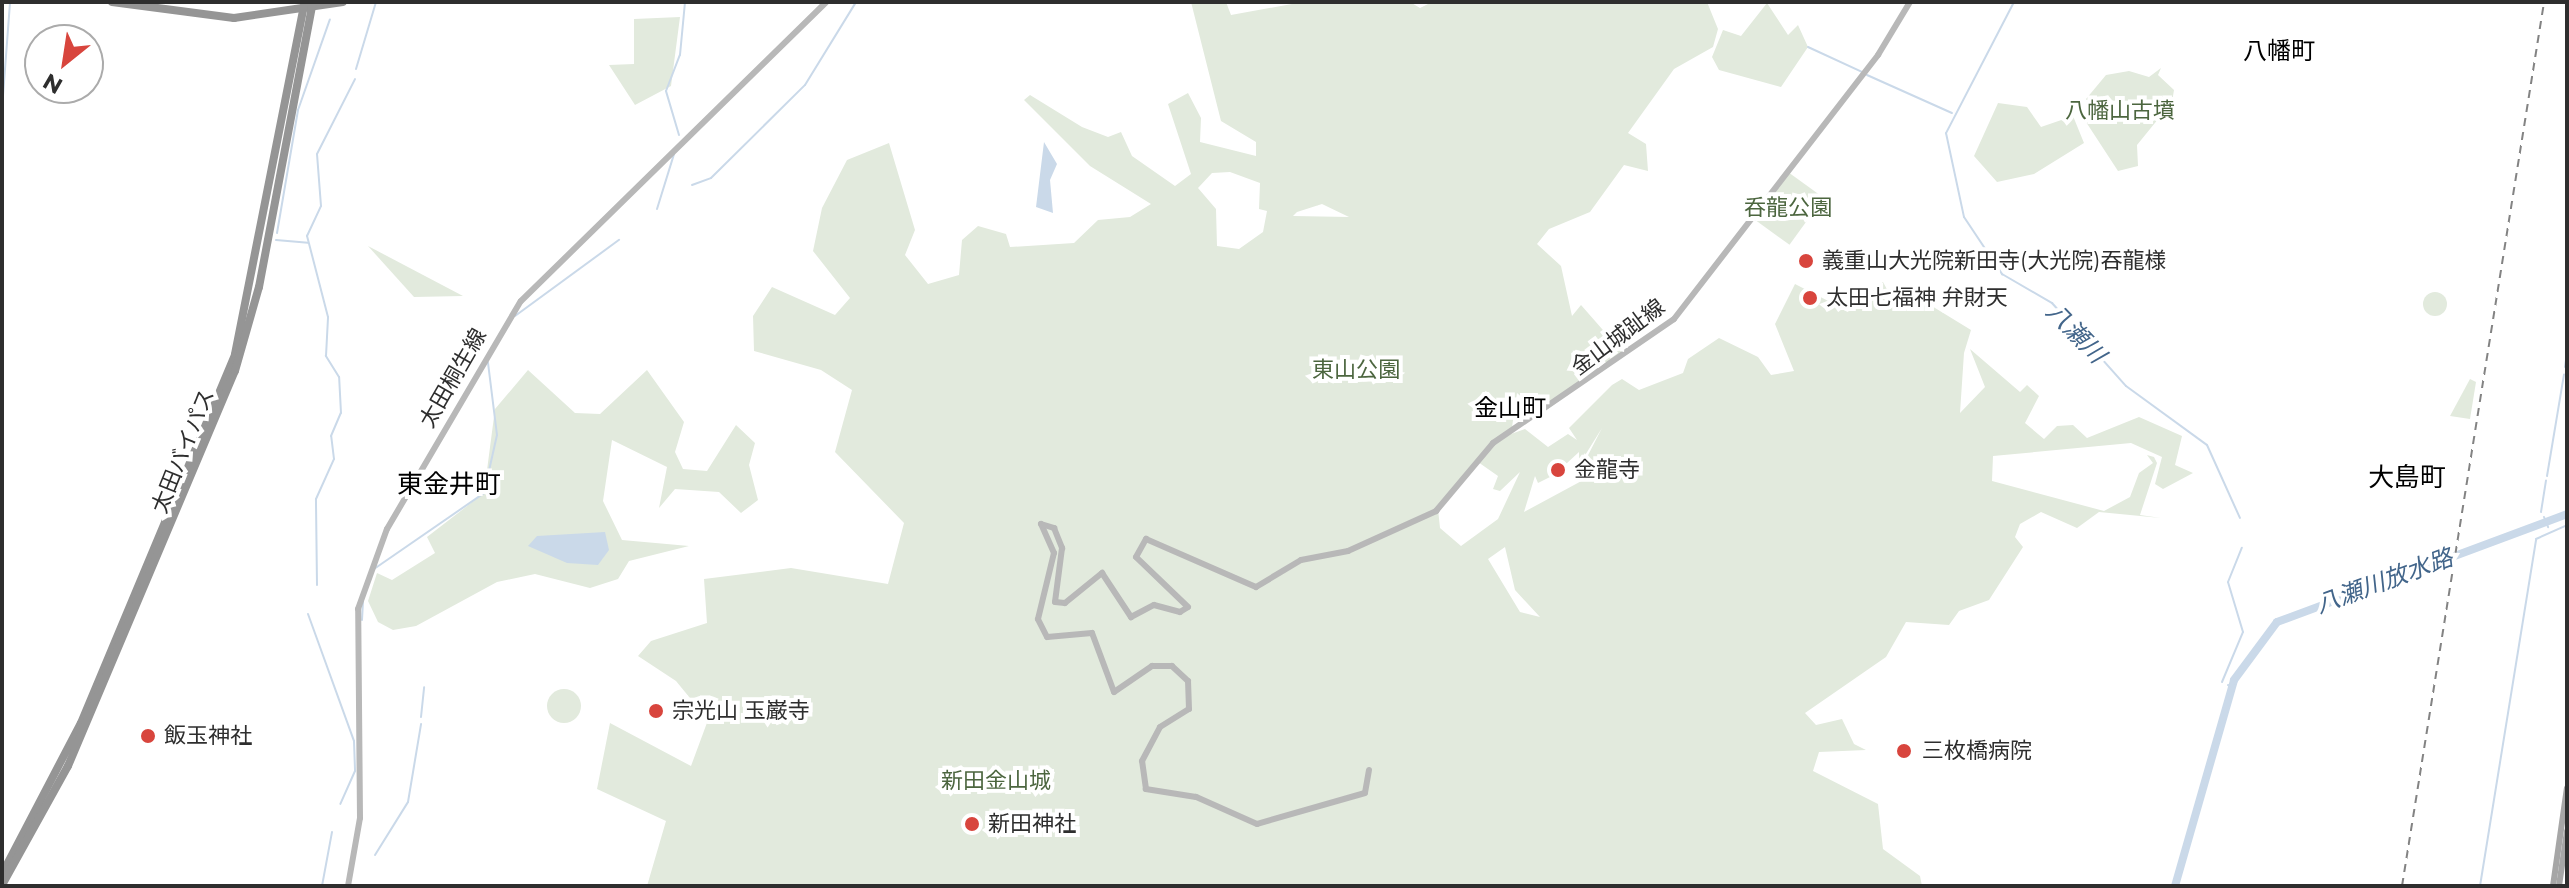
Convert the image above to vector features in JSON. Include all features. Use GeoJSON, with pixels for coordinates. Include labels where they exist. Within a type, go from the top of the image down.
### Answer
{"type":"FeatureCollection","features":[{"type":"Feature","properties":{"kind":"highway"},"geometry":{"type":"LineString","coordinates":[[112,2],[234,18],[343,2]]}},
{"type":"Feature","properties":{"kind":"highway","name":"太田バイパス"},"geometry":{"type":"LineString","coordinates":[[2,874],[80,725],[235,354],[309,5]]}},
{"type":"Feature","properties":{"kind":"highway","name":"太田バイパス"},"geometry":{"type":"LineString","coordinates":[[2,885],[66,770],[228,392],[259,287],[309,5]]}},
{"type":"Feature","properties":{"kind":"main road","name":"太田桐生線"},"geometry":{"type":"LineString","coordinates":[[348,886],[360,818],[358,609],[387,529],[521,301],[826,2]]}},
{"type":"Feature","properties":{"kind":"main road","name":"金山城趾線"},"geometry":{"type":"LineString","coordinates":[[1369,770],[1365,793],[1257,824],[1196,797],[1146,789],[1142,761],[1160,727],[1189,709],[1188,681],[1172,666],[1152,666],[1114,692],[1092,633],[1047,637],[1038,619],[1054,553],[1041,524],[1054,528],[1062,548],[1055,602],[1065,603],[1102,573],[1131,617],[1154,605],[1180,612],[1188,607],[1136,557],[1146,539],[1256,587],[1301,560],[1348,551],[1436,511],[1493,443],[1674,319],[1878,55],[1910,2]]}},
{"type":"Feature","properties":{"kind":"main road"},"geometry":{"type":"LineString","coordinates":[[2556,886],[2567,788]]}},
{"type":"Feature","properties":{"kind":"main road"},"geometry":{"type":"LineString","coordinates":[[2556,886],[2567,831]]}},
{"type":"Feature","properties":{"kind":"green space"},"geometry":{"type":"Polygon","coordinates":[[[1191,2],[1226,2],[1231,15],[1303,2],[1410,2],[1420,8],[1432,2],[1707,2],[1718,29],[1713,47],[1674,69],[1628,133],[1646,144],[1648,171],[1624,165],[1590,212],[1549,229],[1537,244],[1561,266],[1572,316],[1581,305],[1624,354],[1541,414],[1517,393],[1511,434],[1525,429],[1548,447],[1568,434],[1577,440],[1569,428],[1612,385],[1622,379],[1639,390],[1683,373],[1688,359],[1719,338],[1758,357],[1771,375],[1794,371],[1775,324],[1795,284],[1840,307],[1856,306],[1883,282],[1890,295],[1922,300],[1971,330],[1964,353],[1960,413],[1985,387],[1970,349],[2020,392],[2027,385],[2039,396],[2025,423],[2044,439],[2057,426],[2073,425],[2087,438],[2139,417],[2182,436],[2175,465],[2193,473],[2163,489],[2155,484],[2162,457],[2131,443],[1993,456],[1992,481],[2104,511],[2130,497],[2139,473],[2153,463],[2147,455],[2154,457],[2157,463],[2140,515],[2161,518],[2099,512],[2077,528],[2041,512],[2020,524],[2015,537],[2023,547],[1989,600],[1959,611],[1949,625],[1906,622],[1886,657],[1805,713],[1816,725],[1842,719],[1854,744],[1866,750],[1819,752],[1813,771],[1878,804],[1883,849],[1920,876],[1922,886],[647,886],[666,821],[597,789],[610,723],[691,766],[708,720],[676,681],[638,656],[651,641],[707,623],[704,579],[791,568],[888,584],[904,523],[835,452],[852,390],[821,370],[754,351],[753,316],[772,287],[835,315],[850,298],[813,251],[822,208],[847,160],[889,143],[915,230],[905,255],[928,284],[959,275],[962,240],[978,226],[1006,234],[1010,247],[1074,243],[1098,220],[1130,217],[1151,204],[1090,166],[1024,100],[1030,95],[1082,127],[1108,137],[1121,132],[1132,156],[1175,186],[1191,174],[1168,104],[1188,93],[1201,118],[1200,142],[1256,156],[1256,142],[1221,121],[1191,2]],[[1230,172],[1212,173],[1198,188],[1216,209],[1217,246],[1239,249],[1263,232],[1267,211],[1259,209],[1260,183],[1230,172]],[[1322,204],[1293,216],[1349,217],[1322,204]],[[1602,428],[1579,465],[1579,452],[1554,475],[1538,483],[1535,476],[1524,512],[1587,478],[1585,461],[1602,428]],[[1478,462],[1438,509],[1440,528],[1461,546],[1498,519],[1520,472],[1500,491],[1493,489],[1498,476],[1478,462]],[[1505,547],[1488,559],[1520,612],[1540,617],[1515,590],[1505,547]]]}},
{"type":"Feature","properties":{"kind":"green space"},"geometry":{"type":"Polygon","coordinates":[[[1767,3],[1788,35],[1798,25],[1808,47],[1781,87],[1719,70],[1712,57],[1723,30],[1741,36],[1767,3]]]}},
{"type":"Feature","properties":{"kind":"green space"},"geometry":{"type":"Polygon","coordinates":[[[680,17],[671,86],[635,105],[609,65],[634,64],[634,19],[680,17]]]}},
{"type":"Feature","properties":{"kind":"green space","name":"八幡山古墳"},"geometry":{"type":"Polygon","coordinates":[[[2161,68],[2158,75],[2174,90],[2172,102],[2137,145],[2138,166],[2118,171],[2086,122],[2086,99],[2106,75],[2129,71],[2149,77],[2161,68]]]}},
{"type":"Feature","properties":{"kind":"green space"},"geometry":{"type":"Polygon","coordinates":[[[1998,103],[2027,107],[2041,127],[2073,116],[2084,143],[2034,174],[1997,182],[1974,156],[1998,103]]]}},
{"type":"Feature","properties":{"kind":"green space","name":"呑龍公園"},"geometry":{"type":"Polygon","coordinates":[[[1788,172],[1824,198],[1790,245],[1754,219],[1788,172]]]}},
{"type":"Feature","properties":{"kind":"green space"},"geometry":{"type":"Polygon","coordinates":[[[368,246],[463,296],[414,297],[368,246]]]}},
{"type":"Feature","properties":{"kind":"green space"},"geometry":{"type":"Polygon","coordinates":[[[2435,292],[2446,299],[2447,304],[2440,315],[2435,316],[2424,309],[2423,304],[2430,293],[2435,292]]]}},
{"type":"Feature","properties":{"kind":"green space"},"geometry":{"type":"Polygon","coordinates":[[[528,370],[575,413],[600,414],[647,370],[684,422],[675,452],[683,469],[707,471],[736,425],[755,443],[749,465],[758,500],[741,513],[719,492],[675,489],[659,508],[667,467],[612,440],[603,501],[622,540],[689,546],[629,561],[618,579],[590,588],[535,574],[497,582],[416,626],[393,630],[378,622],[368,601],[377,573],[392,580],[435,553],[427,537],[484,493],[495,409],[528,370]]]}},
{"type":"Feature","properties":{"kind":"green space"},"geometry":{"type":"Polygon","coordinates":[[[2470,379],[2476,382],[2470,419],[2450,416],[2470,379]]]}},
{"type":"Feature","properties":{"kind":"green space"},"geometry":{"type":"Polygon","coordinates":[[[564,689],[576,694],[581,706],[576,718],[564,723],[552,718],[547,706],[552,694],[564,689]]]}},
{"type":"Feature","properties":{"kind":"water"},"geometry":{"type":"Polygon","coordinates":[[[1044,142],[1057,164],[1050,180],[1053,213],[1036,207],[1044,142]]]}},
{"type":"Feature","properties":{"kind":"water"},"geometry":{"type":"Polygon","coordinates":[[[605,532],[609,550],[598,565],[567,563],[528,546],[537,536],[605,532]]]}},
{"type":"Feature","properties":{"kind":"waterway"},"geometry":{"type":"LineString","coordinates":[[2,109],[10,2]]}},
{"type":"Feature","properties":{"kind":"waterway"},"geometry":{"type":"LineString","coordinates":[[356,69],[376,2]]}},
{"type":"Feature","properties":{"kind":"waterway"},"geometry":{"type":"LineString","coordinates":[[679,135],[666,91],[680,55],[685,2]]}},
{"type":"Feature","properties":{"kind":"waterway"},"geometry":{"type":"LineString","coordinates":[[692,185],[711,178],[805,85],[856,2]]}},
{"type":"Feature","properties":{"kind":"waterway","name":"八瀬川"},"geometry":{"type":"LineString","coordinates":[[2014,2],[1946,133],[1964,217],[2002,274],[2052,303],[2126,386],[2207,445],[2240,518]]}},
{"type":"Feature","properties":{"kind":"waterway"},"geometry":{"type":"LineString","coordinates":[[277,233],[298,110],[330,19]]}},
{"type":"Feature","properties":{"kind":"waterway"},"geometry":{"type":"LineString","coordinates":[[1808,47],[1862,72]]}},
{"type":"Feature","properties":{"kind":"waterway"},"geometry":{"type":"LineString","coordinates":[[1867,75],[1952,113]]}},
{"type":"Feature","properties":{"kind":"waterway"},"geometry":{"type":"LineString","coordinates":[[317,585],[316,499],[334,459],[331,436],[341,413],[339,377],[326,356],[328,317],[307,236],[321,206],[317,154],[355,79]]}},
{"type":"Feature","properties":{"kind":"waterway"},"geometry":{"type":"LineString","coordinates":[[657,209],[674,154]]}},
{"type":"Feature","properties":{"kind":"waterway"},"geometry":{"type":"LineString","coordinates":[[276,240],[308,243]]}},
{"type":"Feature","properties":{"kind":"waterway"},"geometry":{"type":"LineString","coordinates":[[515,316],[619,240]]}},
{"type":"Feature","properties":{"kind":"waterway"},"geometry":{"type":"LineString","coordinates":[[2565,367],[2567,353]]}},
{"type":"Feature","properties":{"kind":"waterway"},"geometry":{"type":"LineString","coordinates":[[374,569],[484,493],[497,435],[488,363]]}},
{"type":"Feature","properties":{"kind":"waterway"},"geometry":{"type":"LineString","coordinates":[[2547,476],[2564,374]]}},
{"type":"Feature","properties":{"kind":"waterway"},"geometry":{"type":"LineString","coordinates":[[2541,512],[2546,480]]}},
{"type":"Feature","properties":{"kind":"waterway","name":"八瀬川放水路"},"geometry":{"type":"LineString","coordinates":[[2175,886],[2234,680],[2277,622],[2567,514]]}},
{"type":"Feature","properties":{"kind":"waterway","name":"八瀬川放水路"},"geometry":{"type":"LineString","coordinates":[[2544,517],[2548,527]]}},
{"type":"Feature","properties":{"kind":"waterway"},"geometry":{"type":"LineString","coordinates":[[2480,886],[2536,539],[2567,525]]}},
{"type":"Feature","properties":{"kind":"waterway","name":"八瀬川"},"geometry":{"type":"LineString","coordinates":[[2222,682],[2243,632],[2228,582],[2242,548]]}},
{"type":"Feature","properties":{"kind":"waterway"},"geometry":{"type":"LineString","coordinates":[[362,620],[363,601]]}},
{"type":"Feature","properties":{"kind":"waterway"},"geometry":{"type":"LineString","coordinates":[[308,614],[354,741],[355,771],[340,804]]}},
{"type":"Feature","properties":{"kind":"waterway","name":"八瀬川"},"geometry":{"type":"LineString","coordinates":[[2228,685],[2232,687]]}},
{"type":"Feature","properties":{"kind":"waterway"},"geometry":{"type":"LineString","coordinates":[[421,717],[424,687]]}},
{"type":"Feature","properties":{"kind":"waterway"},"geometry":{"type":"LineString","coordinates":[[375,855],[408,802],[421,724]]}},
{"type":"Feature","properties":{"kind":"waterway"},"geometry":{"type":"LineString","coordinates":[[322,886],[332,832]]}},
{"type":"Feature","properties":{"kind":"railway"},"geometry":{"type":"LineString","coordinates":[[2402,886],[2544,2]]}},
{"type":"Feature","properties":{"kind":"place","name":"義重山大光院新田寺(大光院)吞龍様"},"geometry":{"type":"Point","coordinates":[1806,261]}},
{"type":"Feature","properties":{"kind":"place","name":"太田七福神 弁財天"},"geometry":{"type":"Point","coordinates":[1810,298]}},
{"type":"Feature","properties":{"kind":"place","name":"金龍寺"},"geometry":{"type":"Point","coordinates":[1558,470]}},
{"type":"Feature","properties":{"kind":"place","name":"宗光山 玉巌寺"},"geometry":{"type":"Point","coordinates":[656,711]}},
{"type":"Feature","properties":{"kind":"place","name":"飯玉神社"},"geometry":{"type":"Point","coordinates":[148,736]}},
{"type":"Feature","properties":{"kind":"place","name":"三枚橋病院"},"geometry":{"type":"Point","coordinates":[1904,751]}},
{"type":"Feature","properties":{"kind":"place","name":"新田神社"},"geometry":{"type":"Point","coordinates":[972,824]}},
{"type":"Feature","properties":{"kind":"district","name":"八幡町"},"geometry":{"type":"Point","coordinates":[2279,51]}},
{"type":"Feature","properties":{"kind":"district","name":"金山町"},"geometry":{"type":"Point","coordinates":[1510,408]}},
{"type":"Feature","properties":{"kind":"district","name":"大島町"},"geometry":{"type":"Point","coordinates":[2407,478]}},
{"type":"Feature","properties":{"kind":"district","name":"東金井町"},"geometry":{"type":"Point","coordinates":[449,485]}},
{"type":"Feature","properties":{"kind":"park label","name":"東山公園"},"geometry":{"type":"Point","coordinates":[1356,370]}},
{"type":"Feature","properties":{"kind":"park label","name":"新田金山城"},"geometry":{"type":"Point","coordinates":[996,781]}}]}
